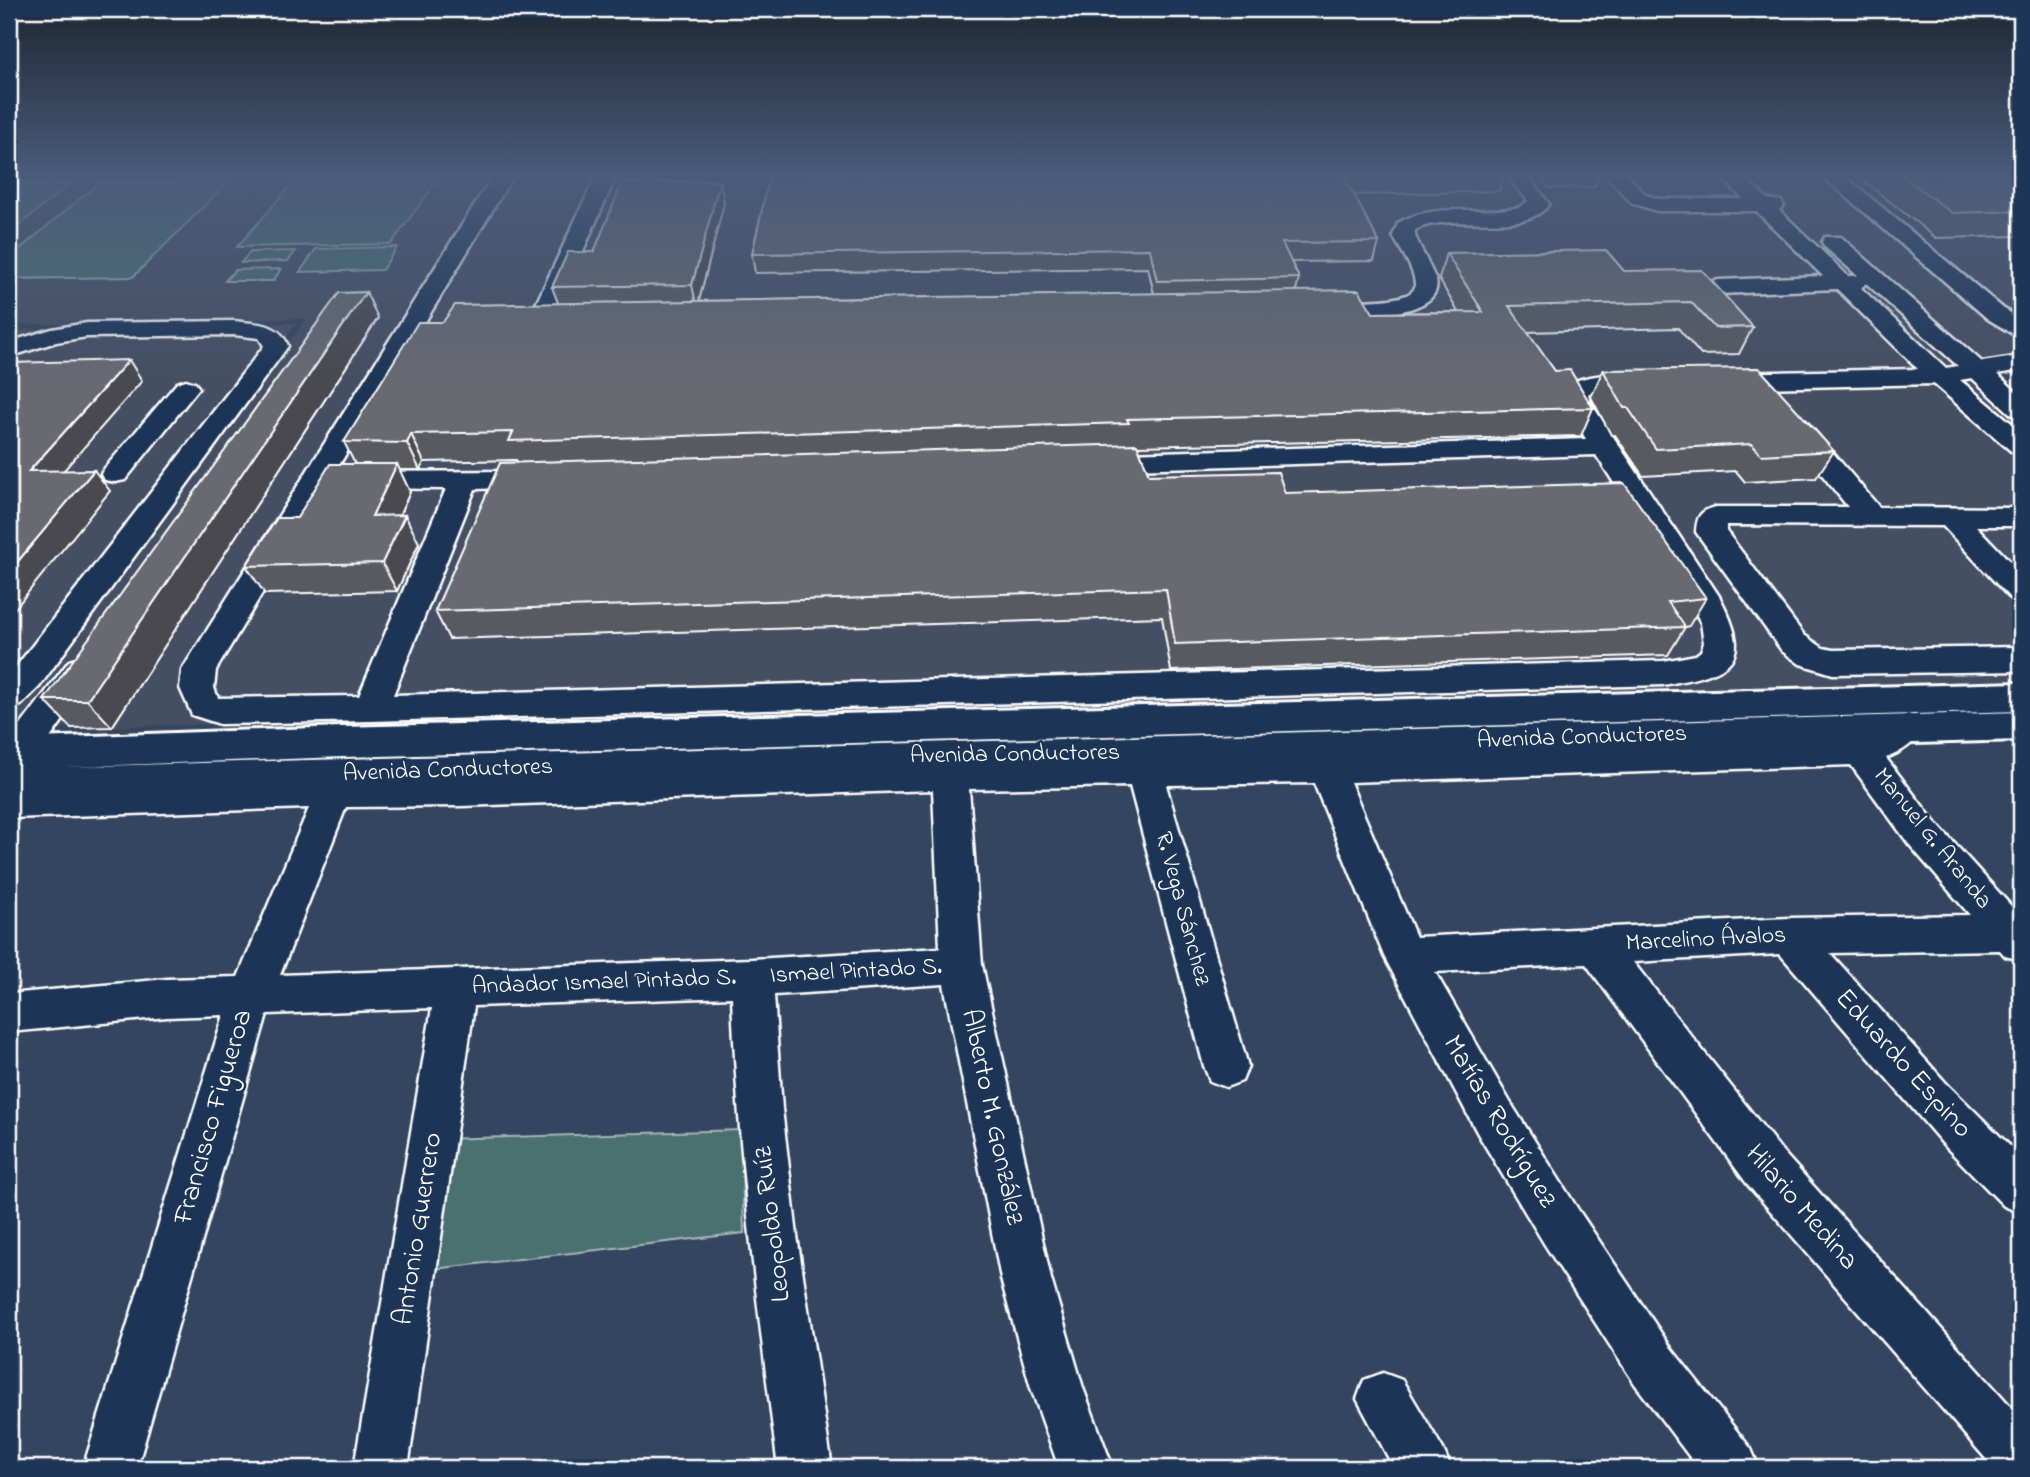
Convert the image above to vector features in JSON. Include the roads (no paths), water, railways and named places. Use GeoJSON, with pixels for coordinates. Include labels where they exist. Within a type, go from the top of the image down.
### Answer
{"type":"FeatureCollection","features":[{"type":"Feature","properties":{"kind":"main road","name":"Avenida Conductores"},"geometry":{"type":"LineString","coordinates":[[12,764],[343,742],[2021,697]]}},
{"type":"Feature","properties":{"kind":"main road","name":"Avenida Conductores"},"geometry":{"type":"LineString","coordinates":[[12,764],[337,783],[1853,741],[1908,727],[2021,726]]}},
{"type":"Feature","properties":{"kind":"street"},"geometry":{"type":"LineString","coordinates":[[466,243],[424,321],[315,480],[199,670],[197,688],[204,706],[220,711],[371,708],[1649,674],[1686,670],[1705,665],[1716,657],[1720,643],[1717,623],[1703,596],[1604,447],[1577,402],[1575,390],[1589,384],[1940,376],[2021,363]]}},
{"type":"Feature","properties":{"kind":"street"},"geometry":{"type":"LineString","coordinates":[[541,319],[576,243]]}},
{"type":"Feature","properties":{"kind":"street"},"geometry":{"type":"LineString","coordinates":[[1302,307],[1399,306],[1418,300],[1426,286],[1407,243]]}},
{"type":"Feature","properties":{"kind":"street"},"geometry":{"type":"LineString","coordinates":[[1800,243],[1940,376],[2021,445]]}},
{"type":"Feature","properties":{"kind":"street"},"geometry":{"type":"LineString","coordinates":[[1834,243],[2021,409]]}},
{"type":"Feature","properties":{"kind":"street"},"geometry":{"type":"LineString","coordinates":[[1912,243],[1996,314],[2021,329]]}},
{"type":"Feature","properties":{"kind":"street"},"geometry":{"type":"LineString","coordinates":[[1719,287],[1876,281]]}},
{"type":"Feature","properties":{"kind":"street"},"geometry":{"type":"LineString","coordinates":[[515,320],[568,319]]}},
{"type":"Feature","properties":{"kind":"street"},"geometry":{"type":"LineString","coordinates":[[9,351],[42,339],[87,330],[234,328],[265,332],[273,337],[276,346],[15,684]]}},
{"type":"Feature","properties":{"kind":"street"},"geometry":{"type":"LineString","coordinates":[[1758,380],[1871,517]]}},
{"type":"Feature","properties":{"kind":"street"},"geometry":{"type":"LineString","coordinates":[[115,474],[186,388]]}},
{"type":"Feature","properties":{"kind":"street"},"geometry":{"type":"LineString","coordinates":[[155,425],[217,424]]}},
{"type":"Feature","properties":{"kind":"street"},"geometry":{"type":"LineString","coordinates":[[1075,463],[1604,447]]}},
{"type":"Feature","properties":{"kind":"street"},"geometry":{"type":"LineString","coordinates":[[315,480],[560,479]]}},
{"type":"Feature","properties":{"kind":"street"},"geometry":{"type":"LineString","coordinates":[[371,708],[464,481]]}},
{"type":"Feature","properties":{"kind":"street"},"geometry":{"type":"LineString","coordinates":[[2021,517],[1716,516],[1711,519],[1709,526],[1793,643],[1812,656],[1833,662],[2021,659]]}},
{"type":"Feature","properties":{"kind":"street"},"geometry":{"type":"LineString","coordinates":[[1952,518],[2021,591]]}},
{"type":"Feature","properties":{"kind":"street"},"geometry":{"type":"LineString","coordinates":[[12,764],[100,644]]}},
{"type":"Feature","properties":{"kind":"street","name":"Manuel G. Aranda"},"geometry":{"type":"LineString","coordinates":[[1853,741],[1921,832],[2015,939]]}},
{"type":"Feature","properties":{"kind":"street","name":"Matías Rodríguez"},"geometry":{"type":"LineString","coordinates":[[1323,757],[1404,956],[1494,1118],[1562,1228],[1653,1366],[1732,1468]]}},
{"type":"Feature","properties":{"kind":"street","name":"R. Vega Sánchez"},"geometry":{"type":"LineString","coordinates":[[1142,762],[1226,1066]]}},
{"type":"Feature","properties":{"kind":"street","name":"Alberto M. González"},"geometry":{"type":"LineString","coordinates":[[949,765],[961,965],[1026,1279],[1057,1388],[1086,1468]]}},
{"type":"Feature","properties":{"kind":"street"},"geometry":{"type":"LineString","coordinates":[[9,803],[337,783]]}},
{"type":"Feature","properties":{"kind":"street","name":"Francisco Figueroa"},"geometry":{"type":"LineString","coordinates":[[110,1468],[251,995],[337,783]]}},
{"type":"Feature","properties":{"kind":"street","name":"Marcelino Ávalos"},"geometry":{"type":"LineString","coordinates":[[1404,956],[1790,936],[2015,939]]}},
{"type":"Feature","properties":{"kind":"street","name":"Eduardo Espino"},"geometry":{"type":"LineString","coordinates":[[1790,936],[1895,1058],[1993,1163],[2021,1189]]}},
{"type":"Feature","properties":{"kind":"street","name":"Hilario Medina"},"geometry":{"type":"LineString","coordinates":[[1595,946],[1765,1168],[2021,1458]]}},
{"type":"Feature","properties":{"kind":"street","name":"Ismael Pintado S."},"geometry":{"type":"LineString","coordinates":[[752,978],[961,965]]}},
{"type":"Feature","properties":{"kind":"street","name":"Andador Ismael Pintado S."},"geometry":{"type":"LineString","coordinates":[[457,989],[752,978]]}},
{"type":"Feature","properties":{"kind":"street","name":"Leopoldo Ruíz"},"geometry":{"type":"LineString","coordinates":[[752,978],[759,1109],[771,1223],[805,1468]]}},
{"type":"Feature","properties":{"kind":"street"},"geometry":{"type":"LineString","coordinates":[[12,1021],[167,998],[457,989]]}},
{"type":"Feature","properties":{"kind":"street","name":"Antonio Guerrero"},"geometry":{"type":"LineString","coordinates":[[381,1468],[457,989]]}},
{"type":"Feature","properties":{"kind":"street"},"geometry":{"type":"LineString","coordinates":[[1383,1399],[1424,1468]]}}]}
